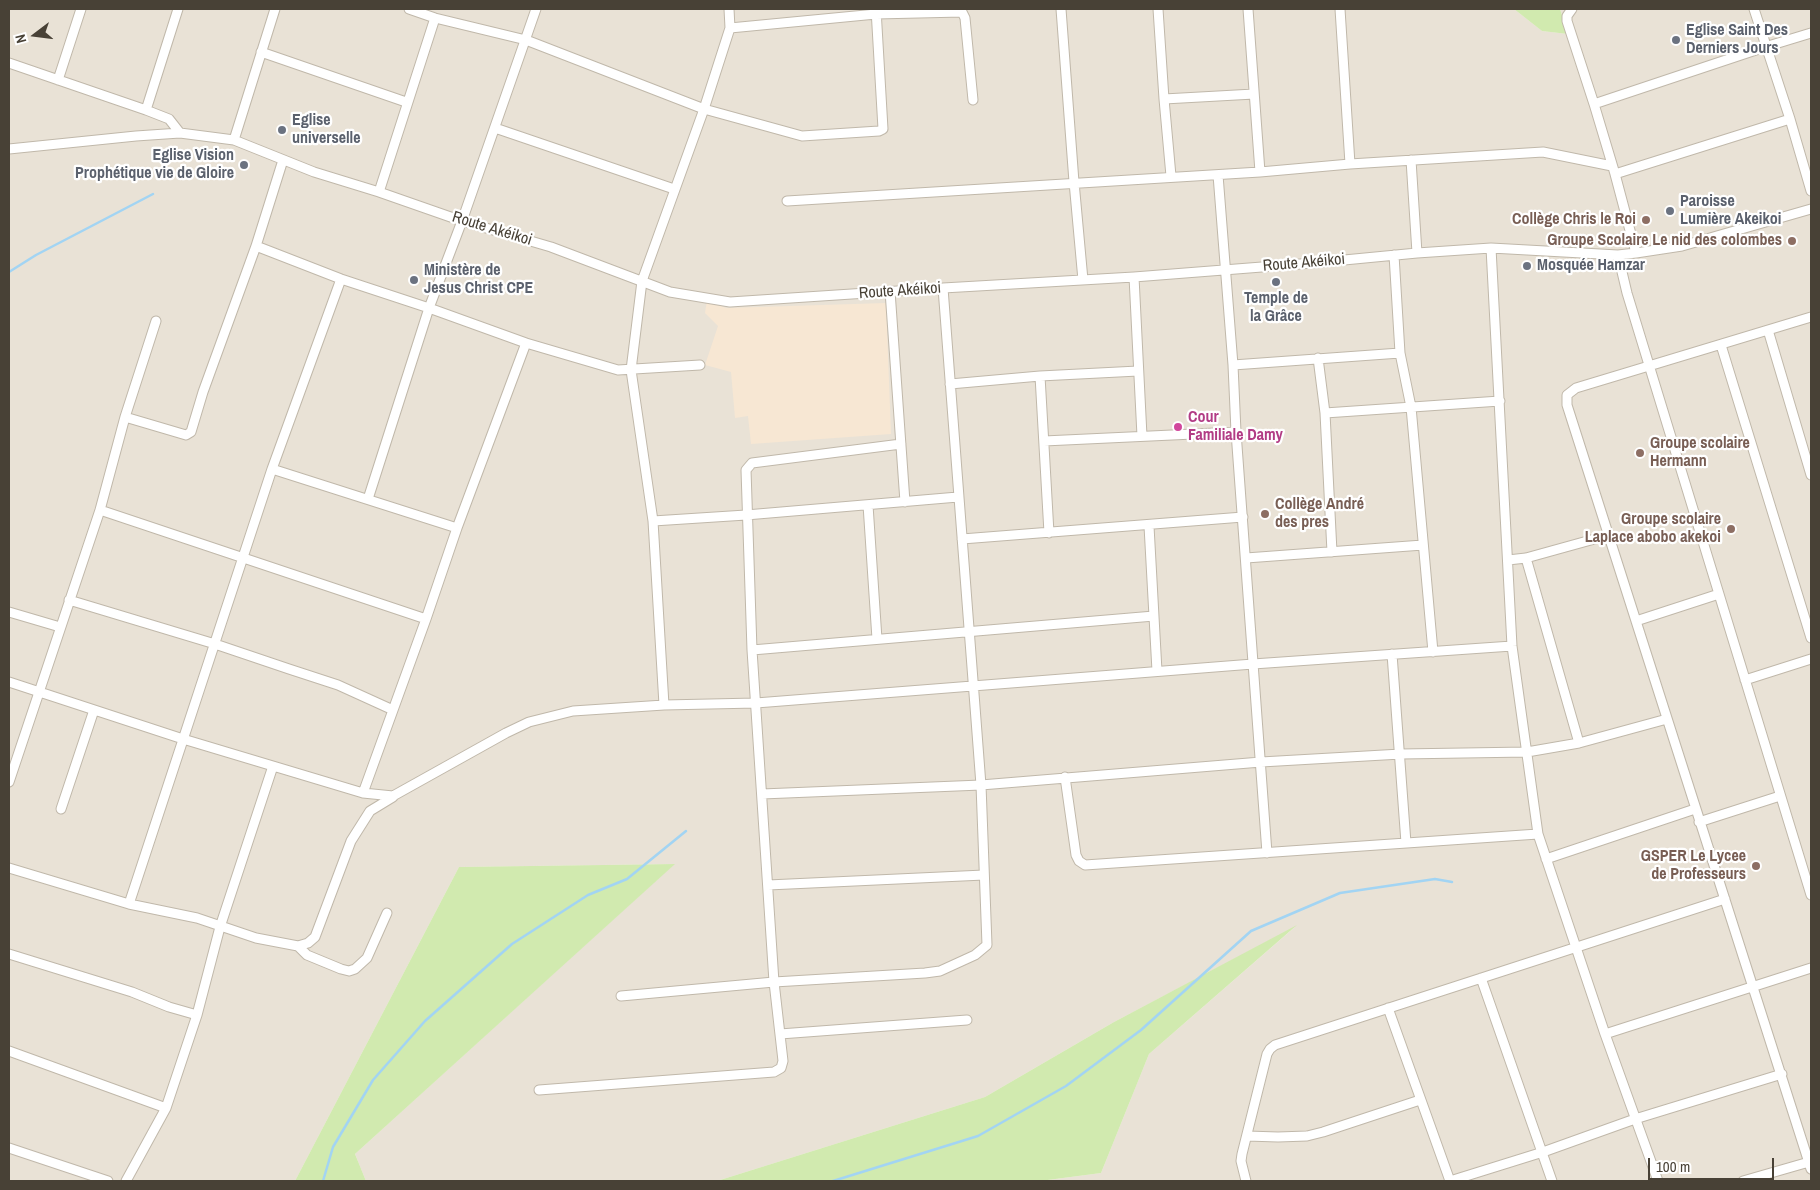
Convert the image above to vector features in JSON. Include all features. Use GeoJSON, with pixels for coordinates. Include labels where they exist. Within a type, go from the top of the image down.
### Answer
{"type":"FeatureCollection","features":[{"type":"Feature","properties":{"kind":"street"},"geometry":{"type":"LineString","coordinates":[[58,80],[81,9]]}},
{"type":"Feature","properties":{"kind":"street"},"geometry":{"type":"LineString","coordinates":[[146,110],[178,9]]}},
{"type":"Feature","properties":{"kind":"street"},"geometry":{"type":"LineString","coordinates":[[234,140],[275,9]]}},
{"type":"Feature","properties":{"kind":"street"},"geometry":{"type":"LineString","coordinates":[[409,9],[435,18],[526,40],[704,109],[802,136],[879,131],[883,129],[876,11]]}},
{"type":"Feature","properties":{"kind":"street"},"geometry":{"type":"LineString","coordinates":[[368,499],[429,308],[462,221],[536,9]]}},
{"type":"Feature","properties":{"kind":"street"},"geometry":{"type":"LineString","coordinates":[[664,706],[653,521],[631,370],[642,281],[704,109],[730,28],[729,9]]}},
{"type":"Feature","properties":{"kind":"street"},"geometry":{"type":"LineString","coordinates":[[1061,9],[1083,280]]}},
{"type":"Feature","properties":{"kind":"street"},"geometry":{"type":"LineString","coordinates":[[1158,9],[1171,176]]}},
{"type":"Feature","properties":{"kind":"street"},"geometry":{"type":"LineString","coordinates":[[1248,9],[1260,172]]}},
{"type":"Feature","properties":{"kind":"street"},"geometry":{"type":"LineString","coordinates":[[1340,9],[1350,164]]}},
{"type":"Feature","properties":{"kind":"street"},"geometry":{"type":"LineString","coordinates":[[1572,9],[1566,16],[1567,21],[1614,170],[1636,253]]}},
{"type":"Feature","properties":{"kind":"street"},"geometry":{"type":"LineString","coordinates":[[1754,9],[1811,191]]}},
{"type":"Feature","properties":{"kind":"street"},"geometry":{"type":"LineString","coordinates":[[730,28],[876,11],[962,12],[964,14],[973,100]]}},
{"type":"Feature","properties":{"kind":"street"},"geometry":{"type":"LineString","coordinates":[[379,192],[406,102],[435,18]]}},
{"type":"Feature","properties":{"kind":"street"},"geometry":{"type":"LineString","coordinates":[[1594,104],[1766,46],[1811,33]]}},
{"type":"Feature","properties":{"kind":"street"},"geometry":{"type":"LineString","coordinates":[[261,52],[406,102]]}},
{"type":"Feature","properties":{"kind":"street"},"geometry":{"type":"LineString","coordinates":[[9,63],[169,119],[180,133]]}},
{"type":"Feature","properties":{"kind":"street"},"geometry":{"type":"LineString","coordinates":[[1164,99],[1254,94]]}},
{"type":"Feature","properties":{"kind":"street"},"geometry":{"type":"LineString","coordinates":[[787,201],[1171,176],[1218,175],[1350,164],[1543,152],[1614,170],[1790,119]]}},
{"type":"Feature","properties":{"kind":"street"},"geometry":{"type":"LineString","coordinates":[[495,128],[674,189]]}},
{"type":"Feature","properties":{"kind":"street","name":"Route Akéikoi"},"geometry":{"type":"LineString","coordinates":[[9,149],[180,133],[234,140],[314,172],[462,221],[551,247],[670,292],[730,302],[1134,277],[1417,252],[1490,248],[1618,255],[1682,246],[1811,209]]}},
{"type":"Feature","properties":{"kind":"street"},"geometry":{"type":"LineString","coordinates":[[126,417],[186,435],[191,432],[203,392],[256,246],[283,160]]}},
{"type":"Feature","properties":{"kind":"street"},"geometry":{"type":"LineString","coordinates":[[1411,160],[1417,252]]}},
{"type":"Feature","properties":{"kind":"street"},"geometry":{"type":"LineString","coordinates":[[1218,175],[1267,853]]}},
{"type":"Feature","properties":{"kind":"street"},"geometry":{"type":"LineString","coordinates":[[256,246],[341,279],[526,343],[618,370],[700,365]]}},
{"type":"Feature","properties":{"kind":"street"},"geometry":{"type":"LineString","coordinates":[[1490,248],[1500,401],[1512,646],[1538,834],[1605,1034],[1658,1181]]}},
{"type":"Feature","properties":{"kind":"street"},"geometry":{"type":"LineString","coordinates":[[1394,255],[1400,353],[1411,407],[1433,652]]}},
{"type":"Feature","properties":{"kind":"street"},"geometry":{"type":"LineString","coordinates":[[1618,255],[1627,293],[1780,796],[1810,885],[1811,895]]}},
{"type":"Feature","properties":{"kind":"street"},"geometry":{"type":"LineString","coordinates":[[1134,277],[1142,436]]}},
{"type":"Feature","properties":{"kind":"street"},"geometry":{"type":"LineString","coordinates":[[129,904],[272,469],[341,279]]}},
{"type":"Feature","properties":{"kind":"street"},"geometry":{"type":"LineString","coordinates":[[621,996],[774,982],[925,973],[940,970],[975,955],[987,946],[981,785],[943,288]]}},
{"type":"Feature","properties":{"kind":"street"},"geometry":{"type":"LineString","coordinates":[[890,291],[905,502]]}},
{"type":"Feature","properties":{"kind":"street"},"geometry":{"type":"LineString","coordinates":[[1743,1181],[1810,1165],[1567,405],[1567,394],[1576,388],[1811,317]]}},
{"type":"Feature","properties":{"kind":"street"},"geometry":{"type":"LineString","coordinates":[[9,780],[100,510],[156,321]]}},
{"type":"Feature","properties":{"kind":"street"},"geometry":{"type":"LineString","coordinates":[[1768,330],[1811,475]]}},
{"type":"Feature","properties":{"kind":"street"},"geometry":{"type":"LineString","coordinates":[[364,793],[457,528],[526,343]]}},
{"type":"Feature","properties":{"kind":"street"},"geometry":{"type":"LineString","coordinates":[[1721,345],[1811,638]]}},
{"type":"Feature","properties":{"kind":"street"},"geometry":{"type":"LineString","coordinates":[[1233,365],[1400,353]]}},
{"type":"Feature","properties":{"kind":"street"},"geometry":{"type":"LineString","coordinates":[[1318,358],[1325,413],[1332,552]]}},
{"type":"Feature","properties":{"kind":"street"},"geometry":{"type":"LineString","coordinates":[[950,384],[1040,376],[1138,371]]}},
{"type":"Feature","properties":{"kind":"street"},"geometry":{"type":"LineString","coordinates":[[1040,376],[1049,533]]}},
{"type":"Feature","properties":{"kind":"street"},"geometry":{"type":"LineString","coordinates":[[1325,413],[1500,401]]}},
{"type":"Feature","properties":{"kind":"street"},"geometry":{"type":"LineString","coordinates":[[1044,441],[1236,432]]}},
{"type":"Feature","properties":{"kind":"street"},"geometry":{"type":"LineString","coordinates":[[539,1090],[774,1072],[781,1068],[783,1061],[774,982],[752,650],[746,470],[752,463],[901,444]]}},
{"type":"Feature","properties":{"kind":"street"},"geometry":{"type":"LineString","coordinates":[[272,469],[457,528]]}},
{"type":"Feature","properties":{"kind":"street"},"geometry":{"type":"LineString","coordinates":[[653,521],[958,497]]}},
{"type":"Feature","properties":{"kind":"street"},"geometry":{"type":"LineString","coordinates":[[868,505],[877,639]]}},
{"type":"Feature","properties":{"kind":"street"},"geometry":{"type":"LineString","coordinates":[[100,510],[426,619]]}},
{"type":"Feature","properties":{"kind":"street"},"geometry":{"type":"LineString","coordinates":[[962,540],[1243,517]]}},
{"type":"Feature","properties":{"kind":"street"},"geometry":{"type":"LineString","coordinates":[[1149,526],[1157,671]]}},
{"type":"Feature","properties":{"kind":"street"},"geometry":{"type":"LineString","coordinates":[[1508,560],[1526,558],[1608,535]]}},
{"type":"Feature","properties":{"kind":"street"},"geometry":{"type":"LineString","coordinates":[[1246,558],[1422,545]]}},
{"type":"Feature","properties":{"kind":"street"},"geometry":{"type":"LineString","coordinates":[[1526,558],[1579,743]]}},
{"type":"Feature","properties":{"kind":"street"},"geometry":{"type":"LineString","coordinates":[[1636,621],[1719,594]]}},
{"type":"Feature","properties":{"kind":"street"},"geometry":{"type":"LineString","coordinates":[[69,600],[215,644],[338,686],[393,710]]}},
{"type":"Feature","properties":{"kind":"street"},"geometry":{"type":"LineString","coordinates":[[9,612],[60,627]]}},
{"type":"Feature","properties":{"kind":"street"},"geometry":{"type":"LineString","coordinates":[[752,650],[969,630],[1154,616]]}},
{"type":"Feature","properties":{"kind":"street"},"geometry":{"type":"LineString","coordinates":[[9,868],[129,904],[197,918],[256,938],[298,946],[308,943],[315,937],[351,841],[370,811],[393,796],[506,733],[529,722],[572,711],[756,703],[1157,671],[1512,646]]}},
{"type":"Feature","properties":{"kind":"street"},"geometry":{"type":"LineString","coordinates":[[1392,654],[1406,843]]}},
{"type":"Feature","properties":{"kind":"street"},"geometry":{"type":"LineString","coordinates":[[1745,680],[1811,658]]}},
{"type":"Feature","properties":{"kind":"street"},"geometry":{"type":"LineString","coordinates":[[9,682],[183,739],[273,766],[364,793],[393,796]]}},
{"type":"Feature","properties":{"kind":"street"},"geometry":{"type":"LineString","coordinates":[[61,809],[94,710]]}},
{"type":"Feature","properties":{"kind":"street"},"geometry":{"type":"LineString","coordinates":[[762,794],[981,785],[1261,762],[1400,754],[1527,752],[1579,743],[1667,719]]}},
{"type":"Feature","properties":{"kind":"street"},"geometry":{"type":"LineString","coordinates":[[126,1181],[166,1108],[197,1015],[220,927],[273,766]]}},
{"type":"Feature","properties":{"kind":"street"},"geometry":{"type":"LineString","coordinates":[[1065,777],[1076,855],[1079,861],[1085,864],[1538,834]]}},
{"type":"Feature","properties":{"kind":"street"},"geometry":{"type":"LineString","coordinates":[[1699,822],[1780,796]]}},
{"type":"Feature","properties":{"kind":"street"},"geometry":{"type":"LineString","coordinates":[[1546,859],[1695,809]]}},
{"type":"Feature","properties":{"kind":"street"},"geometry":{"type":"LineString","coordinates":[[768,884],[984,875]]}},
{"type":"Feature","properties":{"kind":"street"},"geometry":{"type":"LineString","coordinates":[[1246,1181],[1241,1161],[1267,1054],[1270,1048],[1275,1045],[1724,899]]}},
{"type":"Feature","properties":{"kind":"street"},"geometry":{"type":"LineString","coordinates":[[298,946],[308,955],[340,969],[349,971],[355,969],[367,958],[387,913]]}},
{"type":"Feature","properties":{"kind":"street"},"geometry":{"type":"LineString","coordinates":[[9,954],[132,992],[197,1015]]}},
{"type":"Feature","properties":{"kind":"street"},"geometry":{"type":"LineString","coordinates":[[1605,1034],[1811,968]]}},
{"type":"Feature","properties":{"kind":"street"},"geometry":{"type":"LineString","coordinates":[[1482,978],[1552,1181]]}},
{"type":"Feature","properties":{"kind":"street"},"geometry":{"type":"LineString","coordinates":[[1388,1008],[1450,1181],[1543,1152],[1635,1119],[1782,1074]]}},
{"type":"Feature","properties":{"kind":"street"},"geometry":{"type":"LineString","coordinates":[[780,1034],[968,1020]]}},
{"type":"Feature","properties":{"kind":"street"},"geometry":{"type":"LineString","coordinates":[[9,1051],[166,1108]]}},
{"type":"Feature","properties":{"kind":"street"},"geometry":{"type":"LineString","coordinates":[[1247,1136],[1307,1136],[1420,1100]]}},
{"type":"Feature","properties":{"kind":"street"},"geometry":{"type":"LineString","coordinates":[[9,1148],[108,1181]]}},
{"type":"Feature","properties":{"kind":"shaded area"},"geometry":{"type":"Polygon","coordinates":[[[9,9],[1514,9],[1542,31],[1568,34],[1560,9],[1811,9],[1811,1181],[1040,1181],[1101,1173],[1149,1054],[1295,927],[1114,1022],[985,1097],[717,1181],[366,1181],[355,1154],[674,864],[459,867],[295,1181],[9,1181],[9,9]]]}},
{"type":"Feature","properties":{"kind":"shaded area"},"geometry":{"type":"Polygon","coordinates":[[[707,300],[726,308],[886,303],[891,434],[751,444],[748,416],[735,418],[731,372],[705,365],[718,326],[705,313],[707,300]]]}},
{"type":"Feature","properties":{"kind":"green space"},"geometry":{"type":"Polygon","coordinates":[[[1514,9],[1560,9],[1568,34],[1542,31],[1514,9]]]}},
{"type":"Feature","properties":{"kind":"green space"},"geometry":{"type":"Polygon","coordinates":[[[675,864],[355,1154],[366,1181],[295,1181],[459,867],[675,864]]]}},
{"type":"Feature","properties":{"kind":"green space"},"geometry":{"type":"Polygon","coordinates":[[[1297,925],[1149,1054],[1101,1173],[1040,1181],[717,1181],[985,1097],[1114,1022],[1297,925]]]}},
{"type":"Feature","properties":{"kind":"waterway"},"geometry":{"type":"LineString","coordinates":[[9,272],[36,255],[153,194]]}},
{"type":"Feature","properties":{"kind":"waterway"},"geometry":{"type":"LineString","coordinates":[[323,1181],[333,1147],[373,1080],[425,1021],[512,944],[588,895],[627,879],[686,831]]}},
{"type":"Feature","properties":{"kind":"waterway"},"geometry":{"type":"LineString","coordinates":[[833,1181],[978,1136],[1066,1086],[1141,1030],[1251,931],[1340,893],[1435,879],[1452,882]]}},
{"type":"Feature","properties":{"kind":"place","name":"Eglise Saint Des Derniers Jours"},"geometry":{"type":"Point","coordinates":[1676,40]}},
{"type":"Feature","properties":{"kind":"place","name":"Eglise universelle"},"geometry":{"type":"Point","coordinates":[282,130]}},
{"type":"Feature","properties":{"kind":"place","name":"Eglise Vision Prophétique vie de Gloire"},"geometry":{"type":"Point","coordinates":[244,165]}},
{"type":"Feature","properties":{"kind":"place","name":"Paroisse Lumière Akeikoi"},"geometry":{"type":"Point","coordinates":[1670,211]}},
{"type":"Feature","properties":{"kind":"place","name":"Collège Chris le Roi"},"geometry":{"type":"Point","coordinates":[1646,220]}},
{"type":"Feature","properties":{"kind":"place","name":"Groupe Scolaire Le nid des colombes"},"geometry":{"type":"Point","coordinates":[1792,241]}},
{"type":"Feature","properties":{"kind":"place","name":"Mosquée Hamzar"},"geometry":{"type":"Point","coordinates":[1527,266]}},
{"type":"Feature","properties":{"kind":"place","name":"Ministère de Jesus Christ CPE"},"geometry":{"type":"Point","coordinates":[414,280]}},
{"type":"Feature","properties":{"kind":"place","name":"Temple de la Grâce"},"geometry":{"type":"Point","coordinates":[1276,282]}},
{"type":"Feature","properties":{"kind":"place","name":"Cour Familiale Damy"},"geometry":{"type":"Point","coordinates":[1178,427]}},
{"type":"Feature","properties":{"kind":"place","name":"Groupe scolaire Hermann"},"geometry":{"type":"Point","coordinates":[1640,453]}},
{"type":"Feature","properties":{"kind":"place","name":"Collège André des pres"},"geometry":{"type":"Point","coordinates":[1265,514]}},
{"type":"Feature","properties":{"kind":"place","name":"Groupe scolaire Laplace abobo akekoi"},"geometry":{"type":"Point","coordinates":[1731,529]}},
{"type":"Feature","properties":{"kind":"place","name":"GSPER Le Lycee de Professeurs"},"geometry":{"type":"Point","coordinates":[1756,866]}}]}
